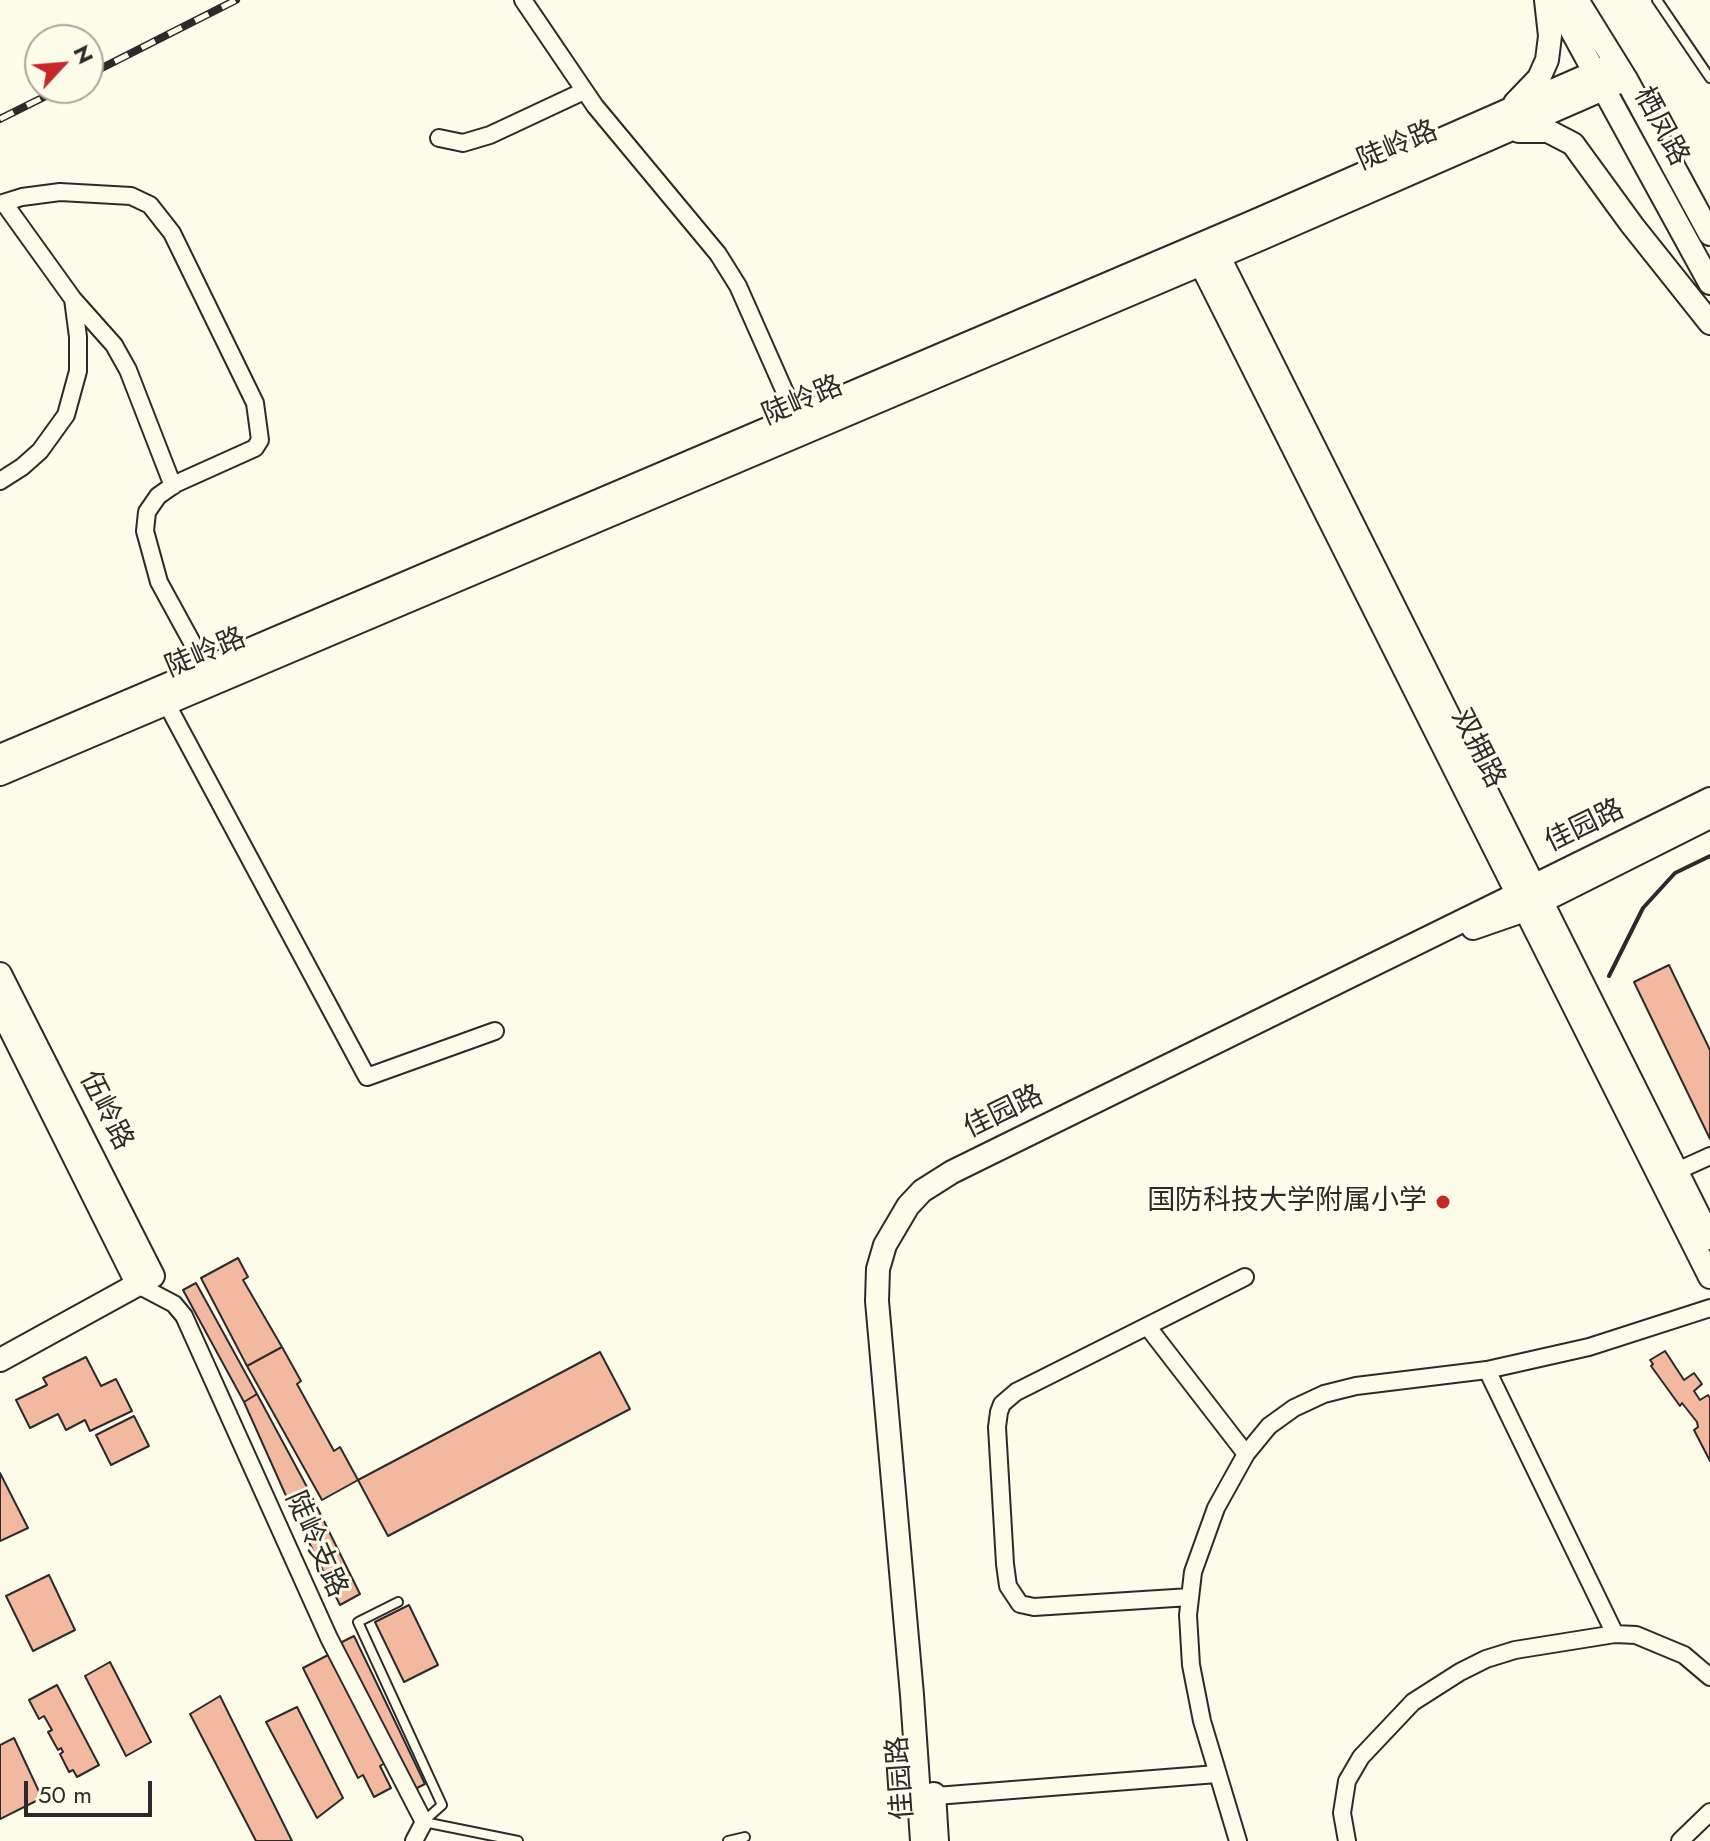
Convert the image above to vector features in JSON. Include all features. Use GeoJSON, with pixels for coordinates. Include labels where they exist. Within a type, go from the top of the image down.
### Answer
{"type":"FeatureCollection","features":[{"type":"Feature","properties":{"kind":"main road"},"geometry":{"type":"LineString","coordinates":[[1498,126],[1539,78],[1547,60],[1550,36],[1546,0]]}},
{"type":"Feature","properties":{"kind":"main road","name":"栖凤路"},"geometry":{"type":"LineString","coordinates":[[1555,0],[1611,76],[1710,234]]}},
{"type":"Feature","properties":{"kind":"main road","name":"栖凤路"},"geometry":{"type":"LineString","coordinates":[[1577,0],[1710,283]]}},
{"type":"Feature","properties":{"kind":"main road","name":"陡岭路"},"geometry":{"type":"LineString","coordinates":[[0,774],[162,696],[1611,76]]}},
{"type":"Feature","properties":{"kind":"main road"},"geometry":{"type":"LineString","coordinates":[[1498,126],[1548,131],[1573,144],[1710,323]]}},
{"type":"Feature","properties":{"kind":"main road","name":"陡岭路"},"geometry":{"type":"LineString","coordinates":[[0,756],[162,696],[206,668],[796,417],[1206,251]]}},
{"type":"Feature","properties":{"kind":"main road","name":"双拥路"},"geometry":{"type":"LineString","coordinates":[[1206,251],[1529,898],[1710,1277]]}},
{"type":"Feature","properties":{"kind":"main road","name":"佳园路"},"geometry":{"type":"LineString","coordinates":[[1529,898],[1710,799]]}},
{"type":"Feature","properties":{"kind":"main road","name":"佳园路"},"geometry":{"type":"LineString","coordinates":[[937,1841],[926,1797],[877,1301],[878,1269],[885,1245],[908,1206],[922,1191],[952,1172],[1529,898],[1710,817]]}},
{"type":"Feature","properties":{"kind":"main road","name":"双拥路"},"geometry":{"type":"LineString","coordinates":[[1529,898],[1710,1238]]}},
{"type":"Feature","properties":{"kind":"main road","name":"伍岭路"},"geometry":{"type":"LineString","coordinates":[[0,974],[144,1277]]}},
{"type":"Feature","properties":{"kind":"main road","name":"伍岭路"},"geometry":{"type":"LineString","coordinates":[[0,1008],[144,1277]]}},
{"type":"Feature","properties":{"kind":"main road"},"geometry":{"type":"LineString","coordinates":[[0,1351],[144,1277]]}},
{"type":"Feature","properties":{"kind":"main road"},"geometry":{"type":"LineString","coordinates":[[0,1360],[144,1277]]}},
{"type":"Feature","properties":{"kind":"main road","name":"佳园路"},"geometry":{"type":"LineString","coordinates":[[922,1841],[926,1797]]}},
{"type":"Feature","properties":{"kind":"street"},"geometry":{"type":"LineString","coordinates":[[523,0],[584,91],[718,254],[738,286],[796,417]]}},
{"type":"Feature","properties":{"kind":"street"},"geometry":{"type":"LineString","coordinates":[[439,138],[463,143],[490,135],[584,91]]}},
{"type":"Feature","properties":{"kind":"street"},"geometry":{"type":"LineString","coordinates":[[173,486],[128,370],[114,345],[73,299],[2,203],[60,192],[131,196],[150,205],[172,233],[255,403],[260,440],[255,448],[173,486],[158,496],[147,512],[145,531],[159,582],[206,668]]}},
{"type":"Feature","properties":{"kind":"street"},"geometry":{"type":"LineString","coordinates":[[0,481],[40,451],[66,415],[78,371],[73,299]]}},
{"type":"Feature","properties":{"kind":"street"},"geometry":{"type":"LineString","coordinates":[[162,696],[367,1077],[495,1031]]}},
{"type":"Feature","properties":{"kind":"street"},"geometry":{"type":"LineString","coordinates":[[1677,1171],[1710,1156]]}},
{"type":"Feature","properties":{"kind":"street","name":"陡岭支路"},"geometry":{"type":"LineString","coordinates":[[144,1277],[184,1316],[329,1638],[424,1822]]}},
{"type":"Feature","properties":{"kind":"street"},"geometry":{"type":"LineString","coordinates":[[1190,1597],[1034,1607],[1020,1604],[1008,1586],[997,1427],[1002,1404],[1016,1392],[1245,1277]]}},
{"type":"Feature","properties":{"kind":"street"},"geometry":{"type":"LineString","coordinates":[[1238,1841],[1202,1721],[1191,1665],[1188,1615],[1193,1572],[1216,1508],[1246,1454],[1269,1426],[1294,1408],[1324,1394],[1356,1386],[1487,1370],[1589,1347],[1710,1308]]}},
{"type":"Feature","properties":{"kind":"street"},"geometry":{"type":"LineString","coordinates":[[1147,1326],[1246,1454]]}},
{"type":"Feature","properties":{"kind":"street"},"geometry":{"type":"LineString","coordinates":[[1487,1370],[1615,1634]]}},
{"type":"Feature","properties":{"kind":"street"},"geometry":{"type":"LineString","coordinates":[[1347,1841],[1342,1813],[1347,1781],[1361,1757],[1413,1702],[1486,1659],[1515,1650],[1615,1634],[1636,1635],[1684,1655],[1710,1677]]}},
{"type":"Feature","properties":{"kind":"street"},"geometry":{"type":"LineString","coordinates":[[926,1797],[1217,1774]]}},
{"type":"Feature","properties":{"kind":"street"},"geometry":{"type":"LineString","coordinates":[[1680,1841],[1710,1812]]}},
{"type":"Feature","properties":{"kind":"street"},"geometry":{"type":"LineString","coordinates":[[414,1841],[424,1822]]}},
{"type":"Feature","properties":{"kind":"lane"},"geometry":{"type":"LineString","coordinates":[[1657,0],[1710,78]]}},
{"type":"Feature","properties":{"kind":"lane"},"geometry":{"type":"LineString","coordinates":[[398,1602],[358,1622],[442,1805],[424,1822]]}},
{"type":"Feature","properties":{"kind":"lane"},"geometry":{"type":"LineString","coordinates":[[424,1822],[518,1841]]}},
{"type":"Feature","properties":{"kind":"lane"},"geometry":{"type":"LineString","coordinates":[[728,1841],[745,1837]]}},
{"type":"Feature","properties":{"kind":"building"},"geometry":{"type":"Polygon","coordinates":[[[1669,965],[1710,1050],[1710,1139],[1634,982],[1669,965]]]}},
{"type":"Feature","properties":{"kind":"building"},"geometry":{"type":"Polygon","coordinates":[[[238,1258],[248,1277],[243,1280],[282,1347],[247,1366],[201,1278],[238,1258]]]}},
{"type":"Feature","properties":{"kind":"building"},"geometry":{"type":"Polygon","coordinates":[[[196,1283],[257,1394],[244,1402],[183,1290],[196,1283]]]}},
{"type":"Feature","properties":{"kind":"building"},"geometry":{"type":"Polygon","coordinates":[[[282,1347],[301,1381],[297,1384],[334,1451],[340,1447],[358,1480],[322,1500],[247,1366],[282,1347]]]}},
{"type":"Feature","properties":{"kind":"building"},"geometry":{"type":"Polygon","coordinates":[[[1665,1351],[1684,1380],[1694,1373],[1702,1384],[1694,1391],[1700,1400],[1708,1395],[1710,1398],[1710,1461],[1694,1430],[1698,1427],[1697,1422],[1682,1403],[1680,1406],[1651,1366],[1650,1360],[1665,1351]]]}},
{"type":"Feature","properties":{"kind":"building"},"geometry":{"type":"Polygon","coordinates":[[[600,1352],[630,1409],[388,1536],[358,1480],[600,1352]]]}},
{"type":"Feature","properties":{"kind":"building"},"geometry":{"type":"Polygon","coordinates":[[[86,1357],[101,1386],[116,1379],[132,1411],[90,1431],[85,1420],[66,1430],[58,1414],[30,1428],[16,1400],[47,1385],[43,1378],[86,1357]]]}},
{"type":"Feature","properties":{"kind":"building"},"geometry":{"type":"Polygon","coordinates":[[[257,1394],[307,1487],[287,1498],[244,1402],[257,1394]]]}},
{"type":"Feature","properties":{"kind":"building"},"geometry":{"type":"Polygon","coordinates":[[[134,1416],[149,1446],[111,1465],[96,1435],[134,1416]]]}},
{"type":"Feature","properties":{"kind":"building"},"geometry":{"type":"Polygon","coordinates":[[[0,1473],[28,1528],[0,1541],[0,1473]]]}},
{"type":"Feature","properties":{"kind":"building"},"geometry":{"type":"Polygon","coordinates":[[[307,1487],[360,1594],[340,1605],[287,1498],[307,1487]]]}},
{"type":"Feature","properties":{"kind":"building"},"geometry":{"type":"Polygon","coordinates":[[[49,1575],[75,1630],[33,1651],[6,1596],[49,1575]]]}},
{"type":"Feature","properties":{"kind":"building"},"geometry":{"type":"Polygon","coordinates":[[[409,1605],[438,1665],[404,1682],[375,1622],[409,1605]]]}},
{"type":"Feature","properties":{"kind":"building"},"geometry":{"type":"Polygon","coordinates":[[[354,1636],[425,1784],[411,1791],[340,1643],[354,1636]]]}},
{"type":"Feature","properties":{"kind":"building"},"geometry":{"type":"Polygon","coordinates":[[[330,1654],[385,1763],[380,1766],[391,1788],[374,1797],[363,1775],[358,1778],[303,1668],[330,1654]]]}},
{"type":"Feature","properties":{"kind":"building"},"geometry":{"type":"Polygon","coordinates":[[[110,1662],[151,1742],[126,1756],[85,1676],[110,1662]]]}},
{"type":"Feature","properties":{"kind":"building"},"geometry":{"type":"Polygon","coordinates":[[[57,1685],[99,1765],[77,1777],[73,1770],[69,1772],[60,1754],[63,1752],[61,1748],[58,1750],[48,1732],[52,1730],[44,1716],[39,1719],[29,1700],[57,1685]]]}},
{"type":"Feature","properties":{"kind":"building"},"geometry":{"type":"Polygon","coordinates":[[[220,1696],[292,1841],[256,1841],[190,1714],[220,1696]]]}},
{"type":"Feature","properties":{"kind":"building"},"geometry":{"type":"Polygon","coordinates":[[[297,1707],[343,1798],[317,1818],[266,1722],[297,1707]]]}},
{"type":"Feature","properties":{"kind":"building"},"geometry":{"type":"Polygon","coordinates":[[[14,1738],[42,1798],[0,1819],[0,1745],[14,1738]]]}},
{"type":"Feature","properties":{"kind":"railway"},"geometry":{"type":"LineString","coordinates":[[104,67],[236,0]]}},
{"type":"Feature","properties":{"kind":"railway"},"geometry":{"type":"LineString","coordinates":[[0,119],[30,104]]}},
{"type":"Feature","properties":{"kind":"wall"},"geometry":{"type":"LineString","coordinates":[[1609,976],[1643,908],[1675,873],[1710,856]]}},
{"type":"Feature","properties":{"kind":"place","name":"国防科技大学附属小学"},"geometry":{"type":"Point","coordinates":[1443,1202]}}]}
